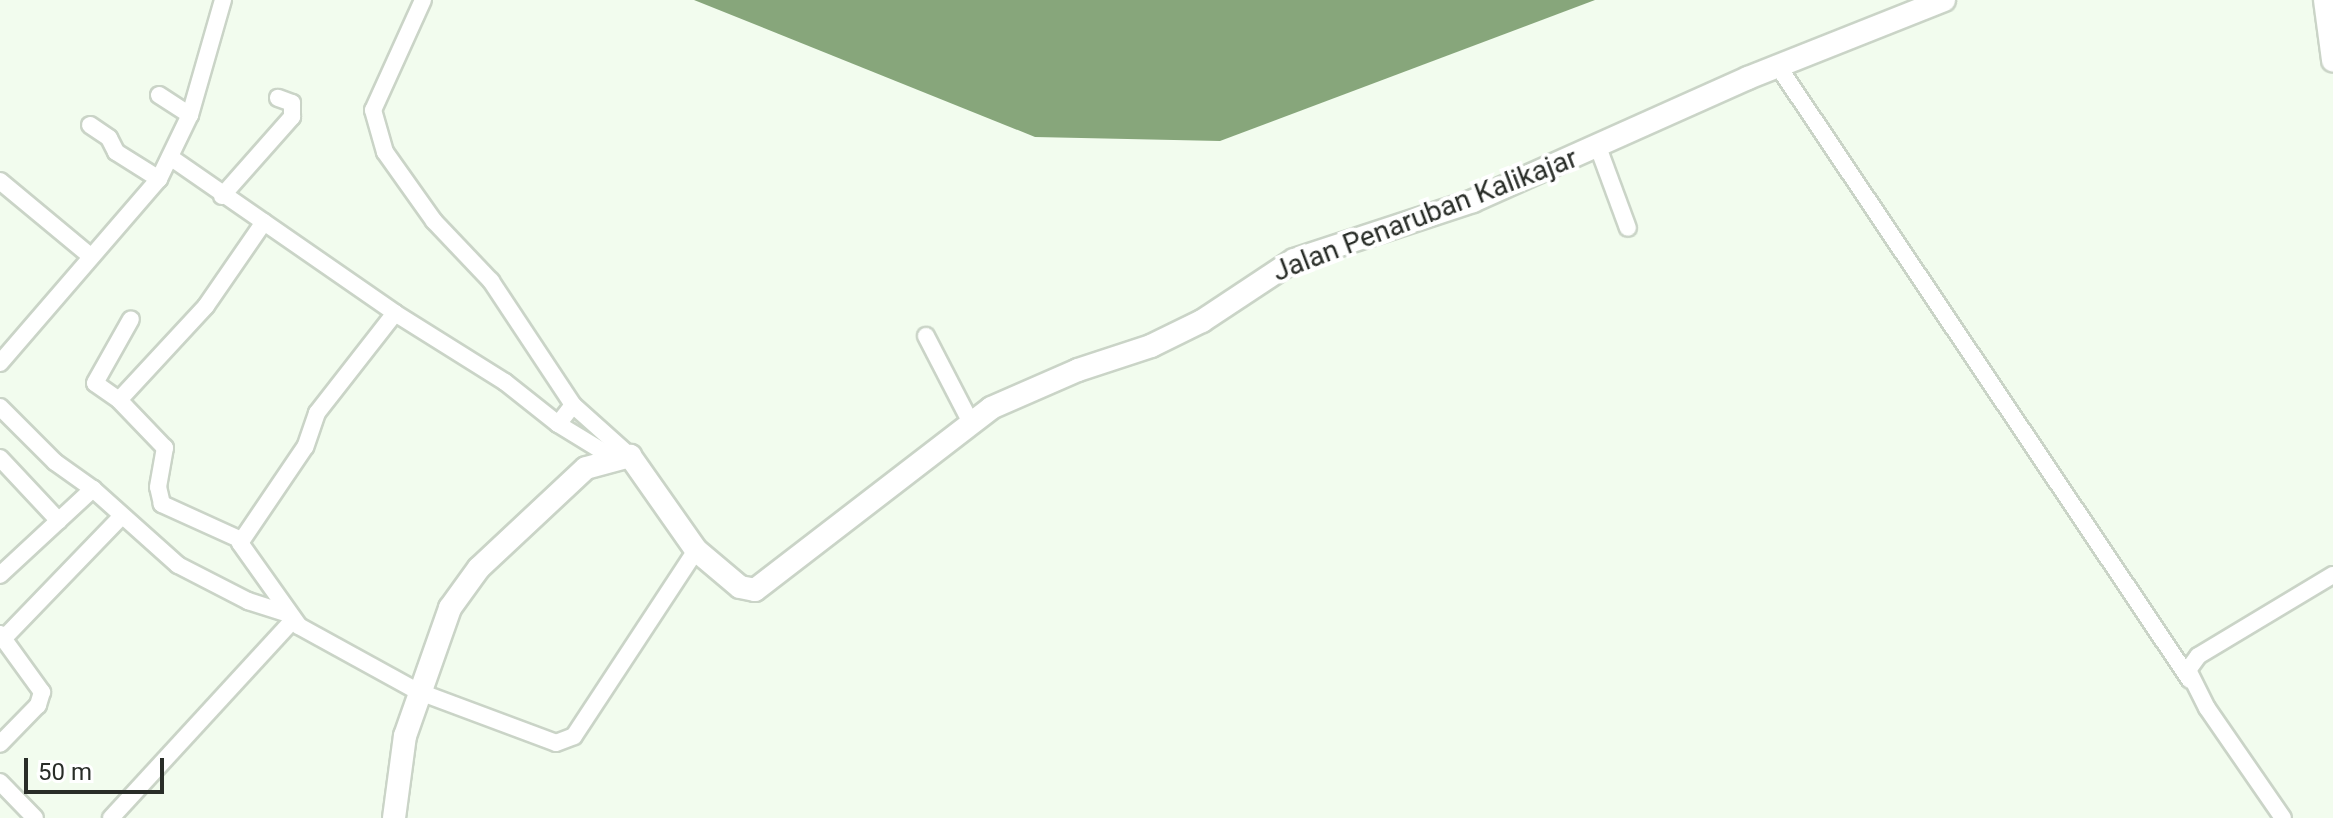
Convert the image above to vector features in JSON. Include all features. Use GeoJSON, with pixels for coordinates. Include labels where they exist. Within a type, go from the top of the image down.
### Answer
{"type":"FeatureCollection","features":[{"type":"Feature","properties":{"kind":"street"},"geometry":{"type":"LineString","coordinates":[[0,363],[89,255],[159,179],[190,115],[223,0]]}},
{"type":"Feature","properties":{"kind":"street","name":"Jalan Penaruban Kalikajar"},"geometry":{"type":"LineString","coordinates":[[621,456],[696,550],[740,587],[767,586],[970,421],[1202,321],[1294,260],[1473,201],[1778,66],[1944,0]]}},
{"type":"Feature","properties":{"kind":"street"},"geometry":{"type":"LineString","coordinates":[[2325,0],[2332,51]]}},
{"type":"Feature","properties":{"kind":"street"},"geometry":{"type":"LineString","coordinates":[[418,3],[373,110],[385,152],[434,221],[491,281],[573,405],[621,456]]}},
{"type":"Feature","properties":{"kind":"street"},"geometry":{"type":"LineString","coordinates":[[1778,66],[2283,818]]}},
{"type":"Feature","properties":{"kind":"street"},"geometry":{"type":"LineString","coordinates":[[159,95],[190,115]]}},
{"type":"Feature","properties":{"kind":"street"},"geometry":{"type":"LineString","coordinates":[[222,196],[292,117],[292,103],[278,98]]}},
{"type":"Feature","properties":{"kind":"street"},"geometry":{"type":"LineString","coordinates":[[90,125],[109,138],[116,152],[159,179]]}},
{"type":"Feature","properties":{"kind":"street"},"geometry":{"type":"LineString","coordinates":[[1598,147],[1628,228]]}},
{"type":"Feature","properties":{"kind":"street"},"geometry":{"type":"LineString","coordinates":[[170,157],[222,196],[395,313],[505,382],[558,424],[621,456]]}},
{"type":"Feature","properties":{"kind":"street"},"geometry":{"type":"LineString","coordinates":[[0,181],[89,255]]}},
{"type":"Feature","properties":{"kind":"street"},"geometry":{"type":"LineString","coordinates":[[119,400],[206,306],[264,222]]}},
{"type":"Feature","properties":{"kind":"street"},"geometry":{"type":"LineString","coordinates":[[239,539],[305,447],[317,413],[395,313]]}},
{"type":"Feature","properties":{"kind":"street"},"geometry":{"type":"LineString","coordinates":[[131,319],[95,383],[119,400],[165,448],[158,487],[162,504],[239,539],[291,617]]}},
{"type":"Feature","properties":{"kind":"street"},"geometry":{"type":"LineString","coordinates":[[926,336],[970,421]]}},
{"type":"Feature","properties":{"kind":"street"},"geometry":{"type":"LineString","coordinates":[[558,424],[573,405]]}},
{"type":"Feature","properties":{"kind":"street"},"geometry":{"type":"LineString","coordinates":[[0,407],[55,462],[93,489],[178,565],[248,601],[291,617],[417,691],[556,743],[566,742],[696,550]]}},
{"type":"Feature","properties":{"kind":"street"},"geometry":{"type":"LineString","coordinates":[[394,818],[405,736],[439,628],[479,568],[567,482],[621,456]]}},
{"type":"Feature","properties":{"kind":"street"},"geometry":{"type":"LineString","coordinates":[[0,458],[59,521]]}},
{"type":"Feature","properties":{"kind":"street"},"geometry":{"type":"LineString","coordinates":[[0,575],[93,489]]}},
{"type":"Feature","properties":{"kind":"street"},"geometry":{"type":"LineString","coordinates":[[0,744],[38,705],[42,692],[3,635],[121,517]]}},
{"type":"Feature","properties":{"kind":"street"},"geometry":{"type":"LineString","coordinates":[[2190,680],[2190,662],[2198,656],[2333,575]]}},
{"type":"Feature","properties":{"kind":"street"},"geometry":{"type":"LineString","coordinates":[[111,818],[291,617]]}},
{"type":"Feature","properties":{"kind":"street"},"geometry":{"type":"LineString","coordinates":[[0,782],[35,818]]}},
{"type":"Feature","properties":{"kind":"shaded area"},"geometry":{"type":"Polygon","coordinates":[[[694,0],[1595,0],[1220,141],[1035,137],[694,0]]]}}]}
